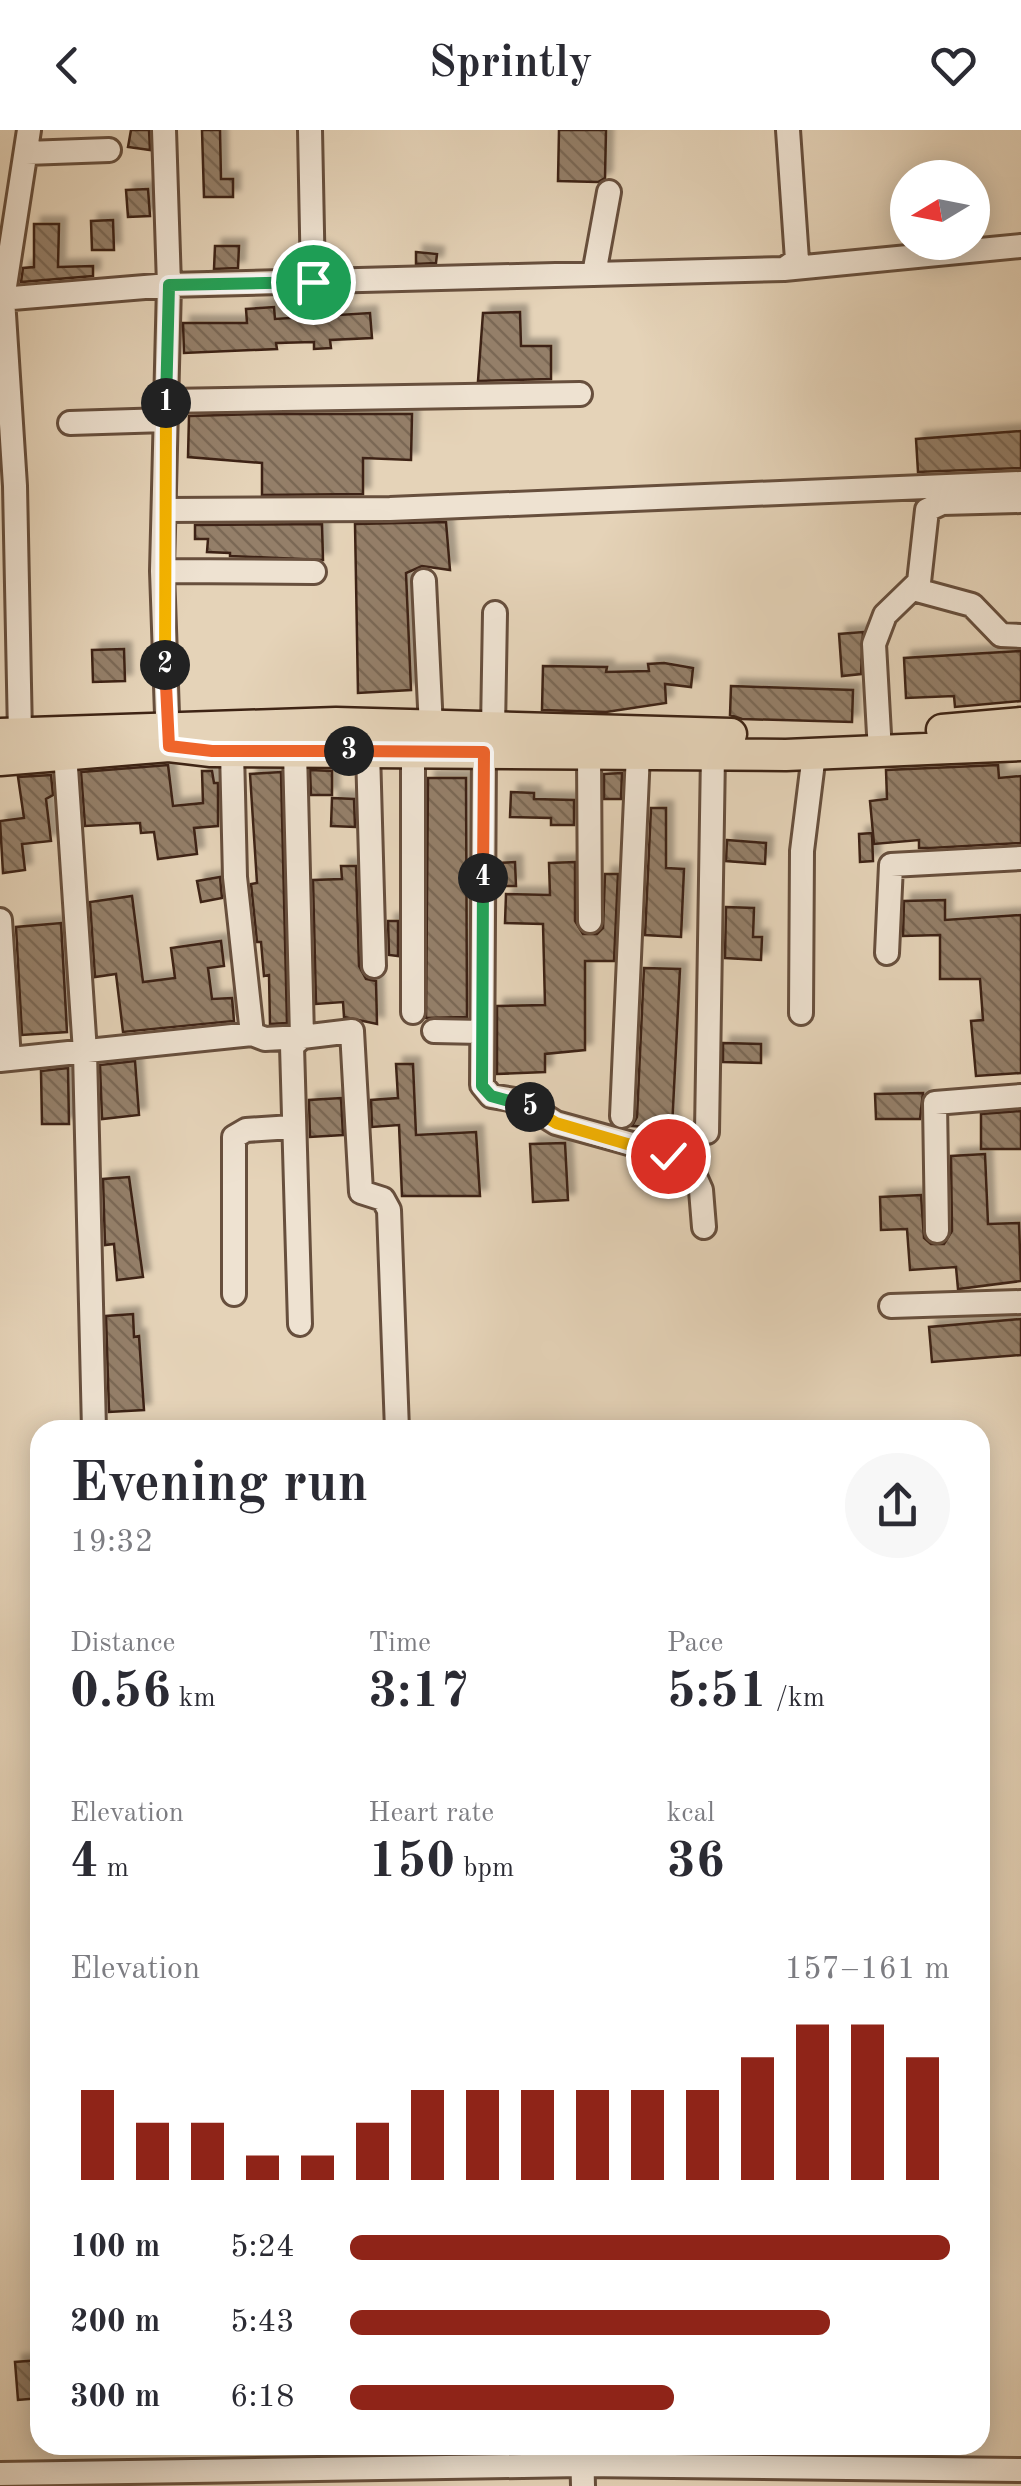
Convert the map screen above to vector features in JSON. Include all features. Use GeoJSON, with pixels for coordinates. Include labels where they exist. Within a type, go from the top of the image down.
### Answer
{"type":"FeatureCollection","features":[{"type":"Feature","properties":{"kind":"main road"},"geometry":{"type":"LineString","coordinates":[[0,760],[168,736],[336,723],[422,740],[1021,745]]}},
{"type":"Feature","properties":{"kind":"main road"},"geometry":{"type":"LineString","coordinates":[[489,740],[589,753],[814,754],[1021,723]]}},
{"type":"Feature","properties":{"kind":"main road"},"geometry":{"type":"LineString","coordinates":[[10,734],[168,736],[232,751],[368,751],[422,740]]}},
{"type":"Feature","properties":{"kind":"street"},"geometry":{"type":"LineString","coordinates":[[164,130],[169,285],[162,570],[168,736]]}},
{"type":"Feature","properties":{"kind":"street"},"geometry":{"type":"LineString","coordinates":[[310,130],[313,282]]}},
{"type":"Feature","properties":{"kind":"street"},"geometry":{"type":"LineString","coordinates":[[784,269],[796,260],[788,130]]}},
{"type":"Feature","properties":{"kind":"street"},"geometry":{"type":"LineString","coordinates":[[10,734],[2,299],[27,142],[109,150]]}},
{"type":"Feature","properties":{"kind":"street"},"geometry":{"type":"LineString","coordinates":[[594,274],[609,192]]}},
{"type":"Feature","properties":{"kind":"street"},"geometry":{"type":"LineString","coordinates":[[2,299],[169,285],[784,269],[1021,246]]}},
{"type":"Feature","properties":{"kind":"street"},"geometry":{"type":"LineString","coordinates":[[70,423],[166,410],[580,394]]}},
{"type":"Feature","properties":{"kind":"street"},"geometry":{"type":"LineString","coordinates":[[166,510],[390,509],[1021,483]]}},
{"type":"Feature","properties":{"kind":"street"},"geometry":{"type":"LineString","coordinates":[[880,744],[874,644],[885,615],[914,589],[920,572],[927,510],[942,503],[1021,501]]}},
{"type":"Feature","properties":{"kind":"street"},"geometry":{"type":"LineString","coordinates":[[162,570],[314,572]]}},
{"type":"Feature","properties":{"kind":"street"},"geometry":{"type":"LineString","coordinates":[[412,1012],[424,581]]}},
{"type":"Feature","properties":{"kind":"street"},"geometry":{"type":"LineString","coordinates":[[914,589],[972,605],[1002,635],[1021,636]]}},
{"type":"Feature","properties":{"kind":"street"},"geometry":{"type":"LineString","coordinates":[[495,613],[482,1032],[486,1092],[521,1101],[556,1123],[654,1150],[693,1172],[702,1190],[704,1227]]}},
{"type":"Feature","properties":{"kind":"street"},"geometry":{"type":"LineString","coordinates":[[232,751],[235,877],[252,1034]]}},
{"type":"Feature","properties":{"kind":"street"},"geometry":{"type":"LineString","coordinates":[[295,751],[302,1037],[292,1046],[292,1127],[300,1324]]}},
{"type":"Feature","properties":{"kind":"street"},"geometry":{"type":"LineString","coordinates":[[368,751],[374,966]]}},
{"type":"Feature","properties":{"kind":"street"},"geometry":{"type":"LineString","coordinates":[[65,753],[84,1052],[94,1420]]}},
{"type":"Feature","properties":{"kind":"street"},"geometry":{"type":"LineString","coordinates":[[589,753],[590,921]]}},
{"type":"Feature","properties":{"kind":"street"},"geometry":{"type":"LineString","coordinates":[[622,1116],[638,753]]}},
{"type":"Feature","properties":{"kind":"street"},"geometry":{"type":"LineString","coordinates":[[707,1132],[713,754]]}},
{"type":"Feature","properties":{"kind":"street"},"geometry":{"type":"LineString","coordinates":[[801,1013],[802,851],[814,754]]}},
{"type":"Feature","properties":{"kind":"street"},"geometry":{"type":"LineString","coordinates":[[887,953],[891,864],[1021,858]]}},
{"type":"Feature","properties":{"kind":"street"},"geometry":{"type":"LineString","coordinates":[[0,920],[5,1060],[252,1034],[265,1038],[302,1037],[346,1030],[355,1036],[361,1192],[384,1199],[389,1210],[397,1420]]}},
{"type":"Feature","properties":{"kind":"street"},"geometry":{"type":"LineString","coordinates":[[434,1031],[482,1032]]}},
{"type":"Feature","properties":{"kind":"street"},"geometry":{"type":"LineString","coordinates":[[937,1230],[936,1103],[1021,1096]]}},
{"type":"Feature","properties":{"kind":"street"},"geometry":{"type":"LineString","coordinates":[[234,1294],[234,1138],[246,1130],[292,1127]]}},
{"type":"Feature","properties":{"kind":"street"},"geometry":{"type":"LineString","coordinates":[[891,1306],[1021,1302]]}},
{"type":"Feature","properties":{"kind":"street"},"geometry":{"type":"LineString","coordinates":[[0,2474],[58,2480],[435,2477],[507,2456],[582,2465],[684,2455],[861,2476],[1021,2470]]}},
{"type":"Feature","properties":{"kind":"building"},"geometry":{"type":"Polygon","coordinates":[[[131,130],[149,130],[150,150],[128,147],[131,130]]]}},
{"type":"Feature","properties":{"kind":"building"},"geometry":{"type":"Polygon","coordinates":[[[202,130],[220,130],[221,179],[233,179],[233,197],[204,197],[202,130]]]}},
{"type":"Feature","properties":{"kind":"building"},"geometry":{"type":"Polygon","coordinates":[[[559,130],[606,130],[605,178],[598,182],[558,181],[559,130]]]}},
{"type":"Feature","properties":{"kind":"building"},"geometry":{"type":"Polygon","coordinates":[[[148,189],[150,216],[128,217],[126,190],[148,189]]]}},
{"type":"Feature","properties":{"kind":"building"},"geometry":{"type":"Polygon","coordinates":[[[113,220],[114,250],[92,250],[91,221],[113,220]]]}},
{"type":"Feature","properties":{"kind":"building"},"geometry":{"type":"Polygon","coordinates":[[[34,224],[59,224],[58,267],[93,266],[93,276],[21,282],[23,268],[34,267],[34,224]]]}},
{"type":"Feature","properties":{"kind":"building"},"geometry":{"type":"Polygon","coordinates":[[[215,246],[239,246],[238,268],[214,269],[215,246]]]}},
{"type":"Feature","properties":{"kind":"building"},"geometry":{"type":"Polygon","coordinates":[[[416,252],[437,254],[436,263],[416,264],[416,252]]]}},
{"type":"Feature","properties":{"kind":"building"},"geometry":{"type":"Polygon","coordinates":[[[274,307],[275,319],[370,313],[372,338],[330,340],[331,348],[314,349],[314,342],[276,343],[277,349],[184,353],[183,323],[247,323],[246,309],[274,307]]]}},
{"type":"Feature","properties":{"kind":"building"},"geometry":{"type":"Polygon","coordinates":[[[520,312],[521,346],[551,346],[551,379],[478,381],[483,313],[520,312]]]}},
{"type":"Feature","properties":{"kind":"building"},"geometry":{"type":"Polygon","coordinates":[[[412,414],[411,460],[363,458],[363,494],[262,495],[262,463],[188,457],[189,416],[412,414]]]}},
{"type":"Feature","properties":{"kind":"building"},"geometry":{"type":"Polygon","coordinates":[[[1021,431],[1021,468],[918,472],[916,439],[1021,431]]]}},
{"type":"Feature","properties":{"kind":"building"},"geometry":{"type":"Polygon","coordinates":[[[446,522],[450,570],[422,566],[406,573],[411,690],[358,693],[355,524],[446,522]]]}},
{"type":"Feature","properties":{"kind":"building"},"geometry":{"type":"Polygon","coordinates":[[[322,524],[323,560],[230,556],[207,552],[208,539],[195,539],[195,525],[322,524]]]}},
{"type":"Feature","properties":{"kind":"building"},"geometry":{"type":"Polygon","coordinates":[[[863,632],[861,674],[842,676],[839,634],[863,632]]]}},
{"type":"Feature","properties":{"kind":"building"},"geometry":{"type":"Polygon","coordinates":[[[124,649],[125,681],[93,682],[92,650],[124,649]]]}},
{"type":"Feature","properties":{"kind":"building"},"geometry":{"type":"Polygon","coordinates":[[[1021,651],[1021,701],[955,707],[954,696],[906,698],[904,658],[1021,651]]]}},
{"type":"Feature","properties":{"kind":"building"},"geometry":{"type":"Polygon","coordinates":[[[648,664],[693,668],[691,687],[665,684],[666,703],[606,712],[542,710],[543,666],[607,667],[606,672],[649,671],[648,664]]]}},
{"type":"Feature","properties":{"kind":"building"},"geometry":{"type":"Polygon","coordinates":[[[731,686],[853,690],[852,722],[742,719],[730,715],[731,686]]]}},
{"type":"Feature","properties":{"kind":"building"},"geometry":{"type":"Polygon","coordinates":[[[168,765],[173,806],[203,803],[202,771],[212,771],[214,783],[218,783],[218,826],[194,828],[197,854],[158,859],[154,832],[141,833],[140,823],[85,826],[81,772],[168,765]]]}},
{"type":"Feature","properties":{"kind":"building"},"geometry":{"type":"Polygon","coordinates":[[[998,765],[999,778],[1021,776],[1021,843],[931,848],[919,848],[919,840],[874,844],[870,801],[887,799],[886,770],[998,765]]]}},
{"type":"Feature","properties":{"kind":"building"},"geometry":{"type":"Polygon","coordinates":[[[310,770],[332,771],[332,795],[311,795],[310,770]]]}},
{"type":"Feature","properties":{"kind":"building"},"geometry":{"type":"Polygon","coordinates":[[[281,772],[287,1023],[270,1024],[269,975],[264,976],[261,942],[257,942],[251,884],[257,883],[250,774],[281,772]]]}},
{"type":"Feature","properties":{"kind":"building"},"geometry":{"type":"Polygon","coordinates":[[[622,773],[621,799],[604,799],[604,774],[622,773]]]}},
{"type":"Feature","properties":{"kind":"building"},"geometry":{"type":"Polygon","coordinates":[[[51,775],[53,795],[46,799],[51,841],[22,844],[25,870],[3,873],[0,821],[24,818],[18,777],[51,775]]]}},
{"type":"Feature","properties":{"kind":"building"},"geometry":{"type":"Polygon","coordinates":[[[428,778],[466,778],[467,1017],[426,1018],[428,778]]]}},
{"type":"Feature","properties":{"kind":"building"},"geometry":{"type":"Polygon","coordinates":[[[511,792],[534,793],[534,799],[574,800],[574,825],[551,825],[551,818],[510,817],[511,792]]]}},
{"type":"Feature","properties":{"kind":"building"},"geometry":{"type":"Polygon","coordinates":[[[332,798],[354,799],[355,827],[331,826],[332,798]]]}},
{"type":"Feature","properties":{"kind":"building"},"geometry":{"type":"Polygon","coordinates":[[[651,808],[666,808],[666,868],[684,869],[681,937],[645,935],[651,808]]]}},
{"type":"Feature","properties":{"kind":"building"},"geometry":{"type":"Polygon","coordinates":[[[872,833],[873,861],[860,862],[859,834],[872,833]]]}},
{"type":"Feature","properties":{"kind":"building"},"geometry":{"type":"Polygon","coordinates":[[[727,840],[766,843],[765,864],[726,861],[727,840]]]}},
{"type":"Feature","properties":{"kind":"building"},"geometry":{"type":"Polygon","coordinates":[[[515,862],[516,886],[498,886],[498,863],[515,862]]]}},
{"type":"Feature","properties":{"kind":"building"},"geometry":{"type":"Polygon","coordinates":[[[575,862],[575,921],[583,934],[597,934],[603,928],[605,874],[618,874],[614,961],[585,961],[585,1050],[545,1054],[545,1072],[497,1074],[497,1006],[545,1005],[543,924],[505,923],[506,894],[550,895],[549,863],[575,862]]]}},
{"type":"Feature","properties":{"kind":"building"},"geometry":{"type":"Polygon","coordinates":[[[341,866],[356,866],[359,966],[366,979],[376,981],[377,1024],[344,1017],[343,1002],[316,1004],[313,880],[342,879],[341,866]]]}},
{"type":"Feature","properties":{"kind":"building"},"geometry":{"type":"Polygon","coordinates":[[[220,877],[222,898],[201,902],[197,881],[220,877]]]}},
{"type":"Feature","properties":{"kind":"building"},"geometry":{"type":"Polygon","coordinates":[[[132,896],[143,982],[175,978],[171,948],[221,941],[224,966],[208,968],[212,999],[232,998],[234,1021],[123,1032],[116,974],[95,977],[90,902],[132,896]]]}},
{"type":"Feature","properties":{"kind":"building"},"geometry":{"type":"Polygon","coordinates":[[[945,900],[945,920],[1021,915],[1021,1073],[976,1076],[971,1021],[983,1020],[980,979],[940,979],[940,935],[903,936],[904,901],[945,900]]]}},
{"type":"Feature","properties":{"kind":"building"},"geometry":{"type":"Polygon","coordinates":[[[726,907],[754,908],[753,937],[762,937],[761,960],[725,958],[726,907]]]}},
{"type":"Feature","properties":{"kind":"building"},"geometry":{"type":"Polygon","coordinates":[[[388,921],[398,921],[398,956],[389,955],[388,921]]]}},
{"type":"Feature","properties":{"kind":"building"},"geometry":{"type":"Polygon","coordinates":[[[61,923],[67,1032],[22,1035],[16,927],[61,923]]]}},
{"type":"Feature","properties":{"kind":"building"},"geometry":{"type":"Polygon","coordinates":[[[644,968],[680,969],[672,1128],[632,1126],[637,1117],[644,968]]]}},
{"type":"Feature","properties":{"kind":"building"},"geometry":{"type":"Polygon","coordinates":[[[723,1043],[761,1044],[761,1063],[723,1062],[723,1043]]]}},
{"type":"Feature","properties":{"kind":"building"},"geometry":{"type":"Polygon","coordinates":[[[135,1061],[139,1115],[102,1119],[100,1065],[135,1061]]]}},
{"type":"Feature","properties":{"kind":"building"},"geometry":{"type":"Polygon","coordinates":[[[396,1064],[413,1064],[416,1135],[476,1132],[480,1196],[402,1196],[399,1125],[372,1127],[371,1100],[398,1098],[396,1064]]]}},
{"type":"Feature","properties":{"kind":"building"},"geometry":{"type":"Polygon","coordinates":[[[68,1068],[69,1124],[42,1124],[41,1071],[68,1068]]]}},
{"type":"Feature","properties":{"kind":"building"},"geometry":{"type":"Polygon","coordinates":[[[923,1093],[920,1119],[876,1119],[875,1094],[923,1093]]]}},
{"type":"Feature","properties":{"kind":"building"},"geometry":{"type":"Polygon","coordinates":[[[341,1098],[343,1135],[310,1137],[309,1100],[341,1098]]]}},
{"type":"Feature","properties":{"kind":"building"},"geometry":{"type":"Polygon","coordinates":[[[1021,1111],[1021,1149],[981,1149],[981,1114],[1021,1111]]]}},
{"type":"Feature","properties":{"kind":"building"},"geometry":{"type":"Polygon","coordinates":[[[565,1143],[568,1200],[533,1202],[530,1144],[565,1143]]]}},
{"type":"Feature","properties":{"kind":"building"},"geometry":{"type":"Polygon","coordinates":[[[985,1154],[988,1224],[1019,1223],[1021,1281],[958,1289],[956,1267],[910,1270],[907,1229],[881,1230],[880,1197],[921,1195],[924,1238],[931,1244],[944,1244],[952,1231],[951,1156],[985,1154]]]}},
{"type":"Feature","properties":{"kind":"building"},"geometry":{"type":"Polygon","coordinates":[[[129,1177],[143,1277],[117,1280],[114,1244],[105,1245],[103,1179],[129,1177]]]}},
{"type":"Feature","properties":{"kind":"building"},"geometry":{"type":"Polygon","coordinates":[[[133,1314],[134,1337],[139,1336],[144,1410],[109,1412],[106,1316],[133,1314]]]}},
{"type":"Feature","properties":{"kind":"building"},"geometry":{"type":"Polygon","coordinates":[[[1021,1319],[1021,1355],[932,1362],[929,1327],[1021,1319]]]}},
{"type":"Feature","properties":{"kind":"building"},"geometry":{"type":"Polygon","coordinates":[[[30,2361],[30,2399],[18,2400],[15,2362],[30,2361]]]}},
{"type":"Feature","properties":{"kind":"route"},"geometry":{"type":"LineString","coordinates":[[313,282],[169,285],[162,570],[169,746],[212,751],[484,752],[482,1086],[491,1096],[521,1101],[556,1123],[668,1156]]}}]}
